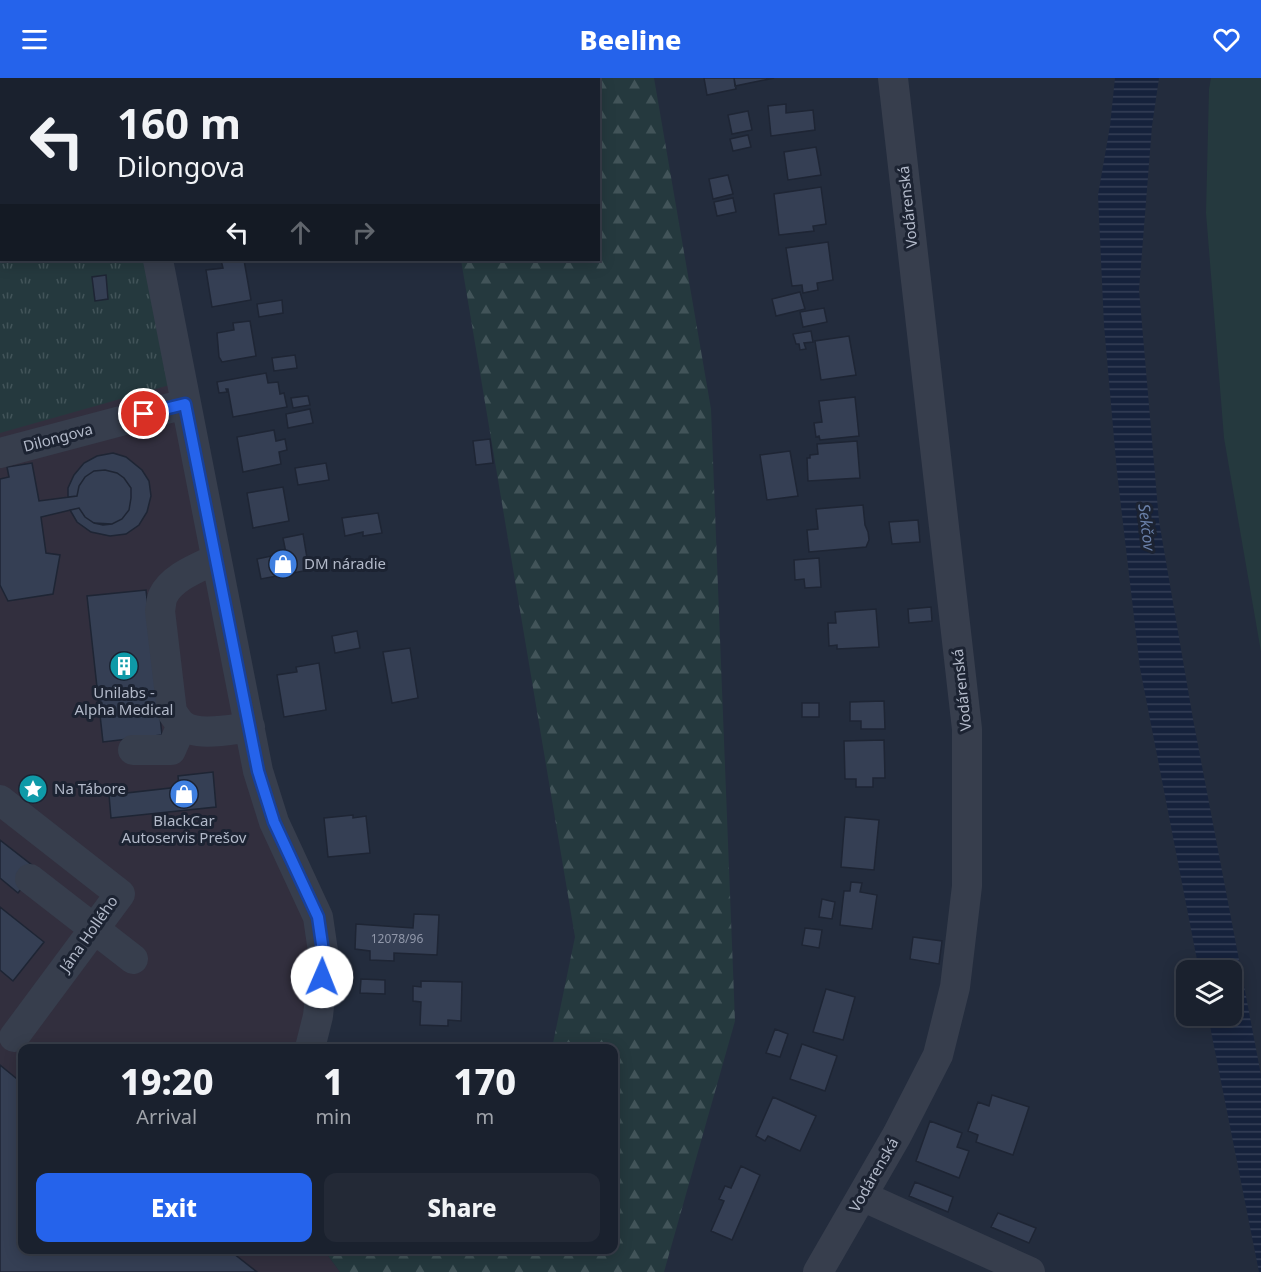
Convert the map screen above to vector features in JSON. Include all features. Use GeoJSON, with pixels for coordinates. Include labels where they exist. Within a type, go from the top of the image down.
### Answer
{"type":"FeatureCollection","features":[{"type":"Feature","properties":{"kind":"street","name":"Vodárenská"},"geometry":{"type":"LineString","coordinates":[[818,1272],[897,1135],[938,1055],[955,987],[967,886],[967,729],[893,78]]}},
{"type":"Feature","properties":{"kind":"street"},"geometry":{"type":"LineString","coordinates":[[158,261],[258,771],[274,822],[318,917],[324,958],[318,1016],[311,1044]]}},
{"type":"Feature","properties":{"kind":"street","name":"Dilongova"},"geometry":{"type":"LineString","coordinates":[[0,453],[185,404]]}},
{"type":"Feature","properties":{"kind":"street"},"geometry":{"type":"LineString","coordinates":[[216,559],[183,576],[163,597],[160,611],[172,712],[182,725],[195,730],[211,732],[250,727]]}},
{"type":"Feature","properties":{"kind":"street"},"geometry":{"type":"LineString","coordinates":[[133,750],[171,750],[182,725]]}},
{"type":"Feature","properties":{"kind":"street","name":"Jána Hollého"},"geometry":{"type":"LineString","coordinates":[[0,800],[120,894],[15,1037]]}},
{"type":"Feature","properties":{"kind":"street"},"geometry":{"type":"LineString","coordinates":[[30,879],[133,959]]}},
{"type":"Feature","properties":{"kind":"street"},"geometry":{"type":"LineString","coordinates":[[862,1196],[1030,1272]]}},
{"type":"Feature","properties":{"kind":"shaded area"},"geometry":{"type":"Polygon","coordinates":[[[0,261],[158,261],[258,771],[318,917],[310,1044],[18,1044],[18,1254],[327,1254],[340,1272],[0,1272],[0,261]]]}},
{"type":"Feature","properties":{"kind":"green space"},"geometry":{"type":"Polygon","coordinates":[[[600,78],[654,78],[711,409],[735,1021],[664,1272],[340,1272],[327,1254],[618,1254],[618,1044],[553,1044],[575,937],[461,261],[600,261],[600,78]]]}},
{"type":"Feature","properties":{"kind":"green space"},"geometry":{"type":"Polygon","coordinates":[[[1211,78],[1261,78],[1261,652],[1224,438],[1206,213],[1211,78]]]}},
{"type":"Feature","properties":{"kind":"green space"},"geometry":{"type":"Polygon","coordinates":[[[0,261],[173,261],[191,379],[0,433],[0,261]]]}},
{"type":"Feature","properties":{"kind":"water","name":"Sekčov"},"geometry":{"type":"Polygon","coordinates":[[[1115,78],[1159,78],[1152,126],[1139,290],[1159,521],[1193,719],[1239,960],[1197,960],[1140,668],[1117,472],[1104,325],[1098,195],[1110,126],[1115,78]]]}},
{"type":"Feature","properties":{"kind":"water"},"geometry":{"type":"Polygon","coordinates":[[[1242,976],[1261,1075],[1261,1272],[1259,1272],[1210,1026],[1242,1026],[1242,976]]]}},
{"type":"Feature","properties":{"kind":"building"},"geometry":{"type":"Polygon","coordinates":[[[704,78],[734,78],[736,89],[707,95],[704,78]]]}},
{"type":"Feature","properties":{"kind":"building"},"geometry":{"type":"Polygon","coordinates":[[[734,78],[774,78],[735,86],[734,78]]]}},
{"type":"Feature","properties":{"kind":"building"},"geometry":{"type":"Polygon","coordinates":[[[786,104],[786,113],[813,110],[815,130],[771,136],[768,106],[786,104]]]}},
{"type":"Feature","properties":{"kind":"building"},"geometry":{"type":"Polygon","coordinates":[[[748,111],[752,130],[732,134],[728,115],[748,111]]]}},
{"type":"Feature","properties":{"kind":"building"},"geometry":{"type":"Polygon","coordinates":[[[748,135],[751,147],[733,151],[730,139],[748,135]]]}},
{"type":"Feature","properties":{"kind":"building"},"geometry":{"type":"Polygon","coordinates":[[[816,147],[821,175],[788,180],[784,152],[816,147]]]}},
{"type":"Feature","properties":{"kind":"building"},"geometry":{"type":"Polygon","coordinates":[[[728,175],[733,194],[713,199],[709,179],[728,175]]]}},
{"type":"Feature","properties":{"kind":"building"},"geometry":{"type":"Polygon","coordinates":[[[821,187],[826,224],[813,226],[814,231],[779,235],[774,194],[821,187]]]}},
{"type":"Feature","properties":{"kind":"building"},"geometry":{"type":"Polygon","coordinates":[[[733,198],[736,212],[717,216],[714,202],[733,198]]]}},
{"type":"Feature","properties":{"kind":"building"},"geometry":{"type":"Polygon","coordinates":[[[828,242],[833,280],[817,283],[818,290],[803,293],[802,285],[792,286],[786,248],[828,242]]]}},
{"type":"Feature","properties":{"kind":"building"},"geometry":{"type":"Polygon","coordinates":[[[221,261],[244,261],[251,300],[212,307],[206,270],[223,268],[221,261]]]}},
{"type":"Feature","properties":{"kind":"building"},"geometry":{"type":"Polygon","coordinates":[[[106,275],[108,299],[95,301],[92,277],[106,275]]]}},
{"type":"Feature","properties":{"kind":"building"},"geometry":{"type":"Polygon","coordinates":[[[800,292],[805,309],[776,316],[772,299],[800,292]]]}},
{"type":"Feature","properties":{"kind":"building"},"geometry":{"type":"Polygon","coordinates":[[[282,300],[283,313],[259,317],[257,304],[282,300]]]}},
{"type":"Feature","properties":{"kind":"building"},"geometry":{"type":"Polygon","coordinates":[[[824,308],[827,322],[803,327],[800,312],[824,308]]]}},
{"type":"Feature","properties":{"kind":"building"},"geometry":{"type":"Polygon","coordinates":[[[250,321],[256,356],[222,362],[219,357],[217,333],[234,330],[233,323],[250,321]]]}},
{"type":"Feature","properties":{"kind":"building"},"geometry":{"type":"Polygon","coordinates":[[[811,331],[813,342],[804,343],[806,349],[800,350],[793,334],[811,331]]]}},
{"type":"Feature","properties":{"kind":"building"},"geometry":{"type":"Polygon","coordinates":[[[849,336],[856,375],[821,380],[815,341],[849,336]]]}},
{"type":"Feature","properties":{"kind":"building"},"geometry":{"type":"Polygon","coordinates":[[[295,355],[297,368],[274,371],[272,358],[295,355]]]}},
{"type":"Feature","properties":{"kind":"building"},"geometry":{"type":"Polygon","coordinates":[[[266,373],[268,383],[278,382],[280,394],[284,393],[287,407],[233,417],[228,389],[226,389],[227,392],[219,393],[217,382],[266,373]]]}},
{"type":"Feature","properties":{"kind":"building"},"geometry":{"type":"Polygon","coordinates":[[[308,396],[310,405],[293,408],[291,398],[308,396]]]}},
{"type":"Feature","properties":{"kind":"building"},"geometry":{"type":"Polygon","coordinates":[[[855,397],[859,436],[820,440],[819,436],[816,437],[814,423],[822,422],[819,401],[855,397]]]}},
{"type":"Feature","properties":{"kind":"building"},"geometry":{"type":"Polygon","coordinates":[[[310,409],[313,423],[288,428],[286,414],[310,409]]]}},
{"type":"Feature","properties":{"kind":"building"},"geometry":{"type":"Polygon","coordinates":[[[274,430],[276,441],[285,439],[287,450],[279,452],[281,464],[243,472],[237,437],[274,430]]]}},
{"type":"Feature","properties":{"kind":"building"},"geometry":{"type":"Polygon","coordinates":[[[490,439],[493,463],[476,465],[473,441],[490,439]]]}},
{"type":"Feature","properties":{"kind":"building"},"geometry":{"type":"Polygon","coordinates":[[[857,441],[860,478],[808,481],[807,458],[818,454],[817,444],[857,441]]]}},
{"type":"Feature","properties":{"kind":"building"},"geometry":{"type":"Polygon","coordinates":[[[790,451],[798,496],[767,500],[760,455],[790,451]]]}},
{"type":"Feature","properties":{"kind":"building"},"geometry":{"type":"Polygon","coordinates":[[[113,453],[126,457],[142,470],[149,481],[151,496],[147,512],[139,525],[126,534],[110,536],[91,532],[77,522],[70,510],[79,508],[85,517],[94,523],[103,525],[122,519],[129,510],[131,498],[131,488],[124,478],[117,473],[105,470],[94,471],[85,477],[79,486],[77,496],[68,497],[68,488],[74,475],[84,463],[97,456],[113,453]]]}},
{"type":"Feature","properties":{"kind":"building"},"geometry":{"type":"Polygon","coordinates":[[[32,463],[39,501],[77,496],[79,486],[85,477],[94,471],[105,470],[117,473],[131,488],[129,510],[122,519],[112,524],[94,523],[85,517],[79,508],[41,517],[46,553],[60,555],[53,594],[8,601],[0,585],[0,479],[9,477],[7,467],[32,463]]]}},
{"type":"Feature","properties":{"kind":"building"},"geometry":{"type":"Polygon","coordinates":[[[326,463],[329,480],[298,485],[295,468],[326,463]]]}},
{"type":"Feature","properties":{"kind":"building"},"geometry":{"type":"Polygon","coordinates":[[[283,487],[289,521],[253,528],[247,493],[283,487]]]}},
{"type":"Feature","properties":{"kind":"building"},"geometry":{"type":"Polygon","coordinates":[[[863,505],[869,540],[866,547],[809,552],[807,530],[818,529],[816,509],[863,505]]]}},
{"type":"Feature","properties":{"kind":"building"},"geometry":{"type":"Polygon","coordinates":[[[378,513],[382,533],[363,536],[363,532],[345,536],[342,518],[378,513]]]}},
{"type":"Feature","properties":{"kind":"building"},"geometry":{"type":"Polygon","coordinates":[[[918,520],[920,542],[892,544],[889,522],[918,520]]]}},
{"type":"Feature","properties":{"kind":"building"},"geometry":{"type":"Polygon","coordinates":[[[303,534],[309,570],[261,579],[257,559],[286,553],[283,538],[303,534]]]}},
{"type":"Feature","properties":{"kind":"building"},"geometry":{"type":"Polygon","coordinates":[[[819,558],[821,587],[805,588],[804,579],[795,580],[794,560],[819,558]]]}},
{"type":"Feature","properties":{"kind":"building","name":"Unilabs - Alpha Medical"},"geometry":{"type":"Polygon","coordinates":[[[146,590],[162,735],[103,742],[87,596],[146,590]]]}},
{"type":"Feature","properties":{"kind":"building"},"geometry":{"type":"Polygon","coordinates":[[[931,607],[932,621],[909,623],[908,609],[931,607]]]}},
{"type":"Feature","properties":{"kind":"building"},"geometry":{"type":"Polygon","coordinates":[[[876,609],[879,647],[837,649],[837,645],[829,646],[828,623],[836,623],[835,612],[876,609]]]}},
{"type":"Feature","properties":{"kind":"building"},"geometry":{"type":"Polygon","coordinates":[[[357,631],[360,648],[335,653],[332,636],[357,631]]]}},
{"type":"Feature","properties":{"kind":"building"},"geometry":{"type":"Polygon","coordinates":[[[410,648],[418,698],[392,703],[383,652],[410,648]]]}},
{"type":"Feature","properties":{"kind":"building"},"geometry":{"type":"Polygon","coordinates":[[[319,663],[326,710],[284,717],[277,675],[297,672],[296,667],[319,663]]]}},
{"type":"Feature","properties":{"kind":"building"},"geometry":{"type":"Polygon","coordinates":[[[884,701],[885,729],[861,729],[861,721],[850,721],[850,702],[884,701]]]}},
{"type":"Feature","properties":{"kind":"building"},"geometry":{"type":"Polygon","coordinates":[[[802,703],[819,703],[819,717],[802,717],[802,703]]]}},
{"type":"Feature","properties":{"kind":"building"},"geometry":{"type":"Polygon","coordinates":[[[884,740],[885,778],[873,778],[873,787],[856,787],[856,779],[845,779],[844,741],[884,740]]]}},
{"type":"Feature","properties":{"kind":"building"},"geometry":{"type":"Polygon","coordinates":[[[213,772],[216,807],[111,818],[109,795],[179,787],[178,776],[213,772]]]}},
{"type":"Feature","properties":{"kind":"building"},"geometry":{"type":"Polygon","coordinates":[[[353,815],[353,818],[366,816],[370,853],[328,857],[324,818],[353,815]]]}},
{"type":"Feature","properties":{"kind":"building"},"geometry":{"type":"Polygon","coordinates":[[[845,817],[879,820],[874,870],[841,867],[845,817]]]}},
{"type":"Feature","properties":{"kind":"building"},"geometry":{"type":"Polygon","coordinates":[[[0,840],[37,869],[18,893],[0,878],[0,840]]]}},
{"type":"Feature","properties":{"kind":"building"},"geometry":{"type":"Polygon","coordinates":[[[851,882],[862,883],[860,892],[877,895],[872,929],[840,925],[844,891],[850,891],[851,882]]]}},
{"type":"Feature","properties":{"kind":"building"},"geometry":{"type":"Polygon","coordinates":[[[822,899],[835,902],[832,919],[819,917],[822,899]]]}},
{"type":"Feature","properties":{"kind":"building"},"geometry":{"type":"Polygon","coordinates":[[[0,907],[44,942],[13,981],[0,970],[0,907]]]}},
{"type":"Feature","properties":{"kind":"building"},"geometry":{"type":"Polygon","coordinates":[[[414,914],[439,915],[437,955],[394,953],[394,961],[370,960],[370,951],[355,949],[356,924],[413,928],[414,914]]]}},
{"type":"Feature","properties":{"kind":"building"},"geometry":{"type":"Polygon","coordinates":[[[805,928],[822,930],[819,948],[802,945],[805,928]]]}},
{"type":"Feature","properties":{"kind":"building"},"geometry":{"type":"Polygon","coordinates":[[[913,937],[942,941],[939,964],[910,959],[913,937]]]}},
{"type":"Feature","properties":{"kind":"building"},"geometry":{"type":"Polygon","coordinates":[[[361,979],[385,980],[385,994],[360,993],[361,979]]]}},
{"type":"Feature","properties":{"kind":"building"},"geometry":{"type":"Polygon","coordinates":[[[421,981],[462,982],[461,1021],[448,1020],[448,1026],[420,1025],[421,1002],[413,1001],[413,986],[421,987],[421,981]]]}},
{"type":"Feature","properties":{"kind":"building"},"geometry":{"type":"Polygon","coordinates":[[[826,989],[855,997],[843,1040],[813,1032],[826,989]]]}},
{"type":"Feature","properties":{"kind":"building"},"geometry":{"type":"Polygon","coordinates":[[[775,1029],[788,1034],[780,1057],[766,1053],[775,1029]]]}},
{"type":"Feature","properties":{"kind":"building"},"geometry":{"type":"Polygon","coordinates":[[[802,1044],[837,1056],[825,1091],[790,1079],[802,1044]]]}},
{"type":"Feature","properties":{"kind":"building"},"geometry":{"type":"Polygon","coordinates":[[[0,1065],[18,1080],[18,1254],[234,1254],[257,1272],[0,1272],[0,1065]]]}},
{"type":"Feature","properties":{"kind":"building"},"geometry":{"type":"Polygon","coordinates":[[[992,1095],[1029,1107],[1013,1155],[976,1142],[978,1135],[968,1131],[978,1102],[989,1106],[992,1095]]]}},
{"type":"Feature","properties":{"kind":"building"},"geometry":{"type":"Polygon","coordinates":[[[773,1097],[816,1116],[800,1151],[768,1136],[765,1141],[756,1136],[773,1097]]]}},
{"type":"Feature","properties":{"kind":"building"},"geometry":{"type":"Polygon","coordinates":[[[930,1121],[962,1133],[957,1147],[969,1151],[959,1178],[916,1161],[930,1121]]]}},
{"type":"Feature","properties":{"kind":"building"},"geometry":{"type":"Polygon","coordinates":[[[741,1166],[760,1175],[732,1240],[711,1231],[724,1201],[719,1199],[725,1186],[731,1188],[741,1166]]]}},
{"type":"Feature","properties":{"kind":"building"},"geometry":{"type":"Polygon","coordinates":[[[915,1182],[953,1197],[948,1212],[909,1196],[915,1182]]]}},
{"type":"Feature","properties":{"kind":"building"},"geometry":{"type":"Polygon","coordinates":[[[998,1213],[1036,1228],[1029,1243],[991,1227],[998,1213]]]}},
{"type":"Feature","properties":{"kind":"place","name":"DM náradie"},"geometry":{"type":"Point","coordinates":[283,564]}},
{"type":"Feature","properties":{"kind":"place","name":"Unilabs - Alpha Medical"},"geometry":{"type":"Point","coordinates":[124,666]}},
{"type":"Feature","properties":{"kind":"place","name":"Na Tábore"},"geometry":{"type":"Point","coordinates":[33,789]}},
{"type":"Feature","properties":{"kind":"place","name":"BlackCar Autoservis Prešov"},"geometry":{"type":"Point","coordinates":[184,794]}},
{"type":"Feature","properties":{"kind":"route"},"geometry":{"type":"LineString","coordinates":[[144,414],[185,404],[258,771],[274,822],[318,917],[324,958],[322,977]]}}]}
